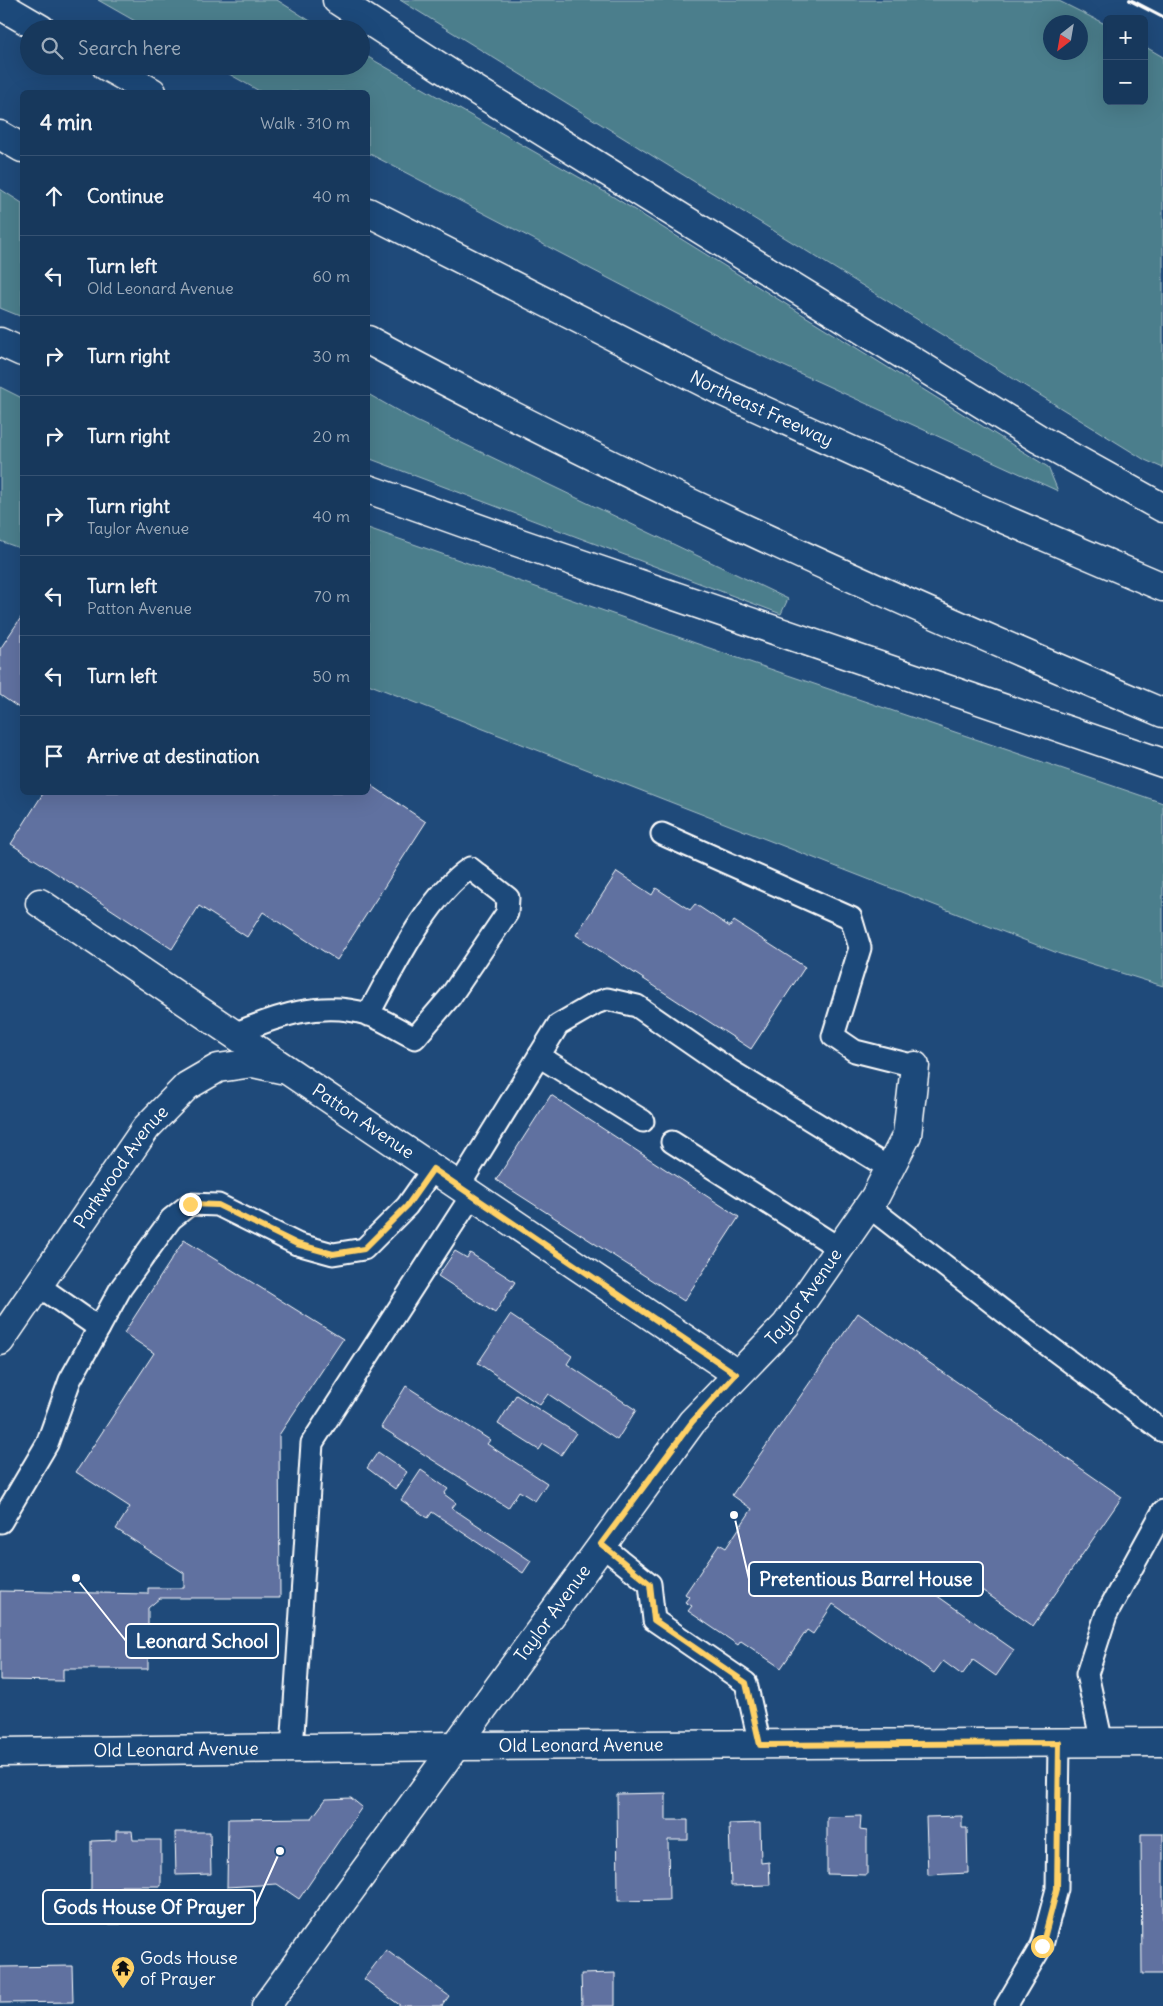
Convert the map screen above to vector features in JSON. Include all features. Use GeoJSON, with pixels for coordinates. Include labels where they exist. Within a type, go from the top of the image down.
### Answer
{"type":"FeatureCollection","features":[{"type":"Feature","properties":{"kind":"main road"},"geometry":{"type":"LineString","coordinates":[[336,0],[367,20]]}},
{"type":"Feature","properties":{"kind":"main road"},"geometry":{"type":"LineString","coordinates":[[0,5],[26,20]]}},
{"type":"Feature","properties":{"kind":"main road"},"geometry":{"type":"LineString","coordinates":[[370,22],[474,89],[1039,439],[1163,508]]}},
{"type":"Feature","properties":{"kind":"main road"},"geometry":{"type":"LineString","coordinates":[[122,75],[148,90]]}},
{"type":"Feature","properties":{"kind":"main road"},"geometry":{"type":"LineString","coordinates":[[0,135],[20,147]]}},
{"type":"Feature","properties":{"kind":"main road","name":"Northeast Freeway"},"geometry":{"type":"LineString","coordinates":[[370,213],[721,391],[978,508],[1163,587]]}},
{"type":"Feature","properties":{"kind":"main road"},"geometry":{"type":"LineString","coordinates":[[370,341],[464,392],[630,474],[853,578],[1163,713]]}},
{"type":"Feature","properties":{"kind":"main road"},"geometry":{"type":"LineString","coordinates":[[0,342],[20,351]]}},
{"type":"Feature","properties":{"kind":"main road"},"geometry":{"type":"LineString","coordinates":[[370,490],[527,546],[1163,763]]}},
{"type":"Feature","properties":{"kind":"main road","name":"Patton Avenue"},"geometry":{"type":"LineString","coordinates":[[40,903],[736,1374]]}},
{"type":"Feature","properties":{"kind":"main road","name":"Parkwood Avenue"},"geometry":{"type":"LineString","coordinates":[[0,1342],[146,1128],[187,1086],[218,1068],[254,1063],[290,1071]]}},
{"type":"Feature","properties":{"kind":"main road","name":"Taylor Avenue"},"geometry":{"type":"LineString","coordinates":[[266,2006],[601,1544],[692,1422],[736,1374],[786,1325],[868,1206],[907,1135],[915,1066]]}},
{"type":"Feature","properties":{"kind":"main road","name":"Old Leonard Avenue"},"geometry":{"type":"LineString","coordinates":[[0,1752],[455,1746],[1163,1742]]}},
{"type":"Feature","properties":{"kind":"lane"},"geometry":{"type":"LineString","coordinates":[[662,834],[851,918],[860,948],[832,1036],[855,1051],[915,1066]]}},
{"type":"Feature","properties":{"kind":"lane"},"geometry":{"type":"LineString","coordinates":[[234,1034],[278,1016],[330,1008],[368,1015],[415,1038],[450,997],[507,912],[508,898],[470,868],[454,879],[413,934],[368,1015]]}},
{"type":"Feature","properties":{"kind":"lane"},"geometry":{"type":"LineString","coordinates":[[292,1749],[312,1443],[465,1191],[558,1025],[596,1003],[607,1000],[637,1006],[731,1070],[889,1168]]}},
{"type":"Feature","properties":{"kind":"lane"},"geometry":{"type":"LineString","coordinates":[[539,1056],[643,1121]]}},
{"type":"Feature","properties":{"kind":"lane"},"geometry":{"type":"LineString","coordinates":[[672,1142],[839,1248]]}},
{"type":"Feature","properties":{"kind":"lane"},"geometry":{"type":"LineString","coordinates":[[1,1522],[47,1444],[70,1380],[121,1288],[171,1219],[190,1204],[218,1205],[297,1244],[333,1254],[364,1249],[407,1206],[433,1169]]}},
{"type":"Feature","properties":{"kind":"lane"},"geometry":{"type":"LineString","coordinates":[[868,1206],[1026,1329],[1163,1431]]}},
{"type":"Feature","properties":{"kind":"lane"},"geometry":{"type":"LineString","coordinates":[[38,1286],[99,1328]]}},
{"type":"Feature","properties":{"kind":"lane"},"geometry":{"type":"LineString","coordinates":[[1102,1742],[1087,1674],[1106,1615],[1163,1511]]}},
{"type":"Feature","properties":{"kind":"lane"},"geometry":{"type":"LineString","coordinates":[[601,1544],[650,1584],[654,1620],[746,1683],[760,1745]]}},
{"type":"Feature","properties":{"kind":"lane"},"geometry":{"type":"LineString","coordinates":[[1006,2006],[1042,1946],[1057,1889],[1059,1743]]}},
{"type":"Feature","properties":{"kind":"green space"},"geometry":{"type":"Polygon","coordinates":[[[98,0],[277,0],[309,20],[133,20],[98,0]]]}},
{"type":"Feature","properties":{"kind":"green space"},"geometry":{"type":"Polygon","coordinates":[[[400,0],[1057,0],[1087,15],[1043,15],[1043,60],[1088,60],[1088,16],[1103,23],[1103,105],[1148,105],[1148,48],[1163,57],[1163,468],[1145,460],[400,0]]]}},
{"type":"Feature","properties":{"kind":"green space"},"geometry":{"type":"Polygon","coordinates":[[[370,58],[612,196],[1048,467],[1058,491],[729,341],[370,154],[370,90],[257,90],[231,75],[370,75],[370,58]]]}},
{"type":"Feature","properties":{"kind":"green space"},"geometry":{"type":"Polygon","coordinates":[[[0,189],[20,202],[20,316],[0,308],[0,189]]]}},
{"type":"Feature","properties":{"kind":"green space"},"geometry":{"type":"Polygon","coordinates":[[[0,387],[20,397],[20,548],[0,541],[0,387]]]}},
{"type":"Feature","properties":{"kind":"green space"},"geometry":{"type":"Polygon","coordinates":[[[370,395],[416,421],[788,599],[781,614],[370,459],[370,395]]]}},
{"type":"Feature","properties":{"kind":"green space"},"geometry":{"type":"Polygon","coordinates":[[[370,529],[735,657],[1163,803],[1163,986],[1060,954],[370,685],[370,529]]]}},
{"type":"Feature","properties":{"kind":"building"},"geometry":{"type":"Polygon","coordinates":[[[20,619],[20,709],[0,695],[0,649],[20,619]]]}},
{"type":"Feature","properties":{"kind":"building"},"geometry":{"type":"Polygon","coordinates":[[[370,784],[426,822],[337,960],[263,912],[247,937],[199,906],[172,949],[11,844],[42,795],[370,795],[370,784]]]}},
{"type":"Feature","properties":{"kind":"building"},"geometry":{"type":"Polygon","coordinates":[[[617,872],[652,895],[656,888],[690,910],[695,904],[730,927],[734,921],[805,967],[751,1049],[576,935],[617,872]]]}},
{"type":"Feature","properties":{"kind":"building"},"geometry":{"type":"Polygon","coordinates":[[[551,1095],[739,1217],[684,1301],[496,1180],[551,1095]]]}},
{"type":"Feature","properties":{"kind":"building"},"geometry":{"type":"Polygon","coordinates":[[[184,1240],[343,1339],[279,1435],[280,1598],[160,1598],[148,1608],[148,1669],[63,1669],[63,1681],[0,1680],[0,1591],[148,1594],[148,1588],[184,1588],[184,1573],[116,1529],[130,1507],[76,1472],[154,1353],[124,1333],[184,1240]]]}},
{"type":"Feature","properties":{"kind":"building"},"geometry":{"type":"Polygon","coordinates":[[[455,1251],[467,1258],[470,1253],[515,1282],[495,1313],[438,1276],[455,1251]]]}},
{"type":"Feature","properties":{"kind":"building"},"geometry":{"type":"Polygon","coordinates":[[[858,1313],[1122,1497],[1033,1626],[946,1565],[929,1590],[1014,1650],[996,1676],[973,1660],[962,1675],[943,1661],[934,1673],[833,1604],[813,1634],[807,1630],[781,1668],[741,1641],[738,1645],[688,1611],[692,1606],[685,1602],[689,1597],[685,1594],[719,1544],[726,1548],[752,1509],[732,1495],[858,1313]]]}},
{"type":"Feature","properties":{"kind":"building"},"geometry":{"type":"Polygon","coordinates":[[[510,1315],[572,1356],[567,1364],[636,1410],[617,1440],[548,1394],[540,1405],[478,1363],[510,1315]]]}},
{"type":"Feature","properties":{"kind":"building"},"geometry":{"type":"Polygon","coordinates":[[[406,1386],[490,1440],[487,1444],[547,1483],[535,1501],[519,1491],[508,1508],[381,1427],[406,1386]]]}},
{"type":"Feature","properties":{"kind":"building"},"geometry":{"type":"Polygon","coordinates":[[[516,1395],[576,1433],[561,1455],[543,1444],[539,1450],[498,1424],[516,1395]]]}},
{"type":"Feature","properties":{"kind":"building"},"geometry":{"type":"Polygon","coordinates":[[[378,1452],[407,1472],[395,1489],[367,1468],[378,1452]]]}},
{"type":"Feature","properties":{"kind":"building"},"geometry":{"type":"Polygon","coordinates":[[[421,1470],[448,1489],[444,1494],[456,1503],[452,1508],[531,1561],[523,1573],[432,1512],[428,1518],[401,1500],[421,1470]]]}},
{"type":"Feature","properties":{"kind":"building"},"geometry":{"type":"Polygon","coordinates":[[[666,1793],[666,1820],[688,1820],[688,1840],[668,1840],[669,1900],[618,1901],[617,1794],[666,1793]]]}},
{"type":"Feature","properties":{"kind":"building"},"geometry":{"type":"Polygon","coordinates":[[[351,1798],[362,1807],[299,1899],[277,1884],[227,1887],[228,1819],[312,1818],[326,1799],[351,1798]]]}},
{"type":"Feature","properties":{"kind":"building"},"geometry":{"type":"Polygon","coordinates":[[[861,1816],[860,1830],[867,1831],[867,1875],[827,1874],[827,1817],[861,1816]]]}},
{"type":"Feature","properties":{"kind":"building"},"geometry":{"type":"Polygon","coordinates":[[[962,1816],[962,1828],[967,1828],[968,1873],[928,1875],[926,1817],[962,1816]]]}},
{"type":"Feature","properties":{"kind":"building"},"geometry":{"type":"Polygon","coordinates":[[[760,1823],[761,1863],[769,1862],[770,1885],[731,1886],[729,1824],[760,1823]]]}},
{"type":"Feature","properties":{"kind":"building"},"geometry":{"type":"Polygon","coordinates":[[[116,1831],[132,1831],[133,1840],[161,1840],[161,1886],[121,1886],[121,1924],[91,1924],[91,1841],[116,1840],[116,1831]]]}},
{"type":"Feature","properties":{"kind":"building"},"geometry":{"type":"Polygon","coordinates":[[[175,1832],[210,1832],[211,1874],[176,1875],[175,1832]]]}},
{"type":"Feature","properties":{"kind":"building"},"geometry":{"type":"Polygon","coordinates":[[[1141,1834],[1163,1834],[1163,1974],[1142,1974],[1141,1834]]]}},
{"type":"Feature","properties":{"kind":"building"},"geometry":{"type":"Polygon","coordinates":[[[386,1950],[449,1996],[442,2006],[401,2006],[364,1979],[386,1950]]]}},
{"type":"Feature","properties":{"kind":"building"},"geometry":{"type":"Polygon","coordinates":[[[72,1966],[73,2002],[0,2003],[0,1967],[72,1966]]]}},
{"type":"Feature","properties":{"kind":"building"},"geometry":{"type":"Polygon","coordinates":[[[615,1973],[615,2006],[582,2006],[581,1974],[615,1973]]]}},
{"type":"Feature","properties":{"kind":"railway"},"geometry":{"type":"LineString","coordinates":[[1130,0],[1163,17]]}},
{"type":"Feature","properties":{"kind":"place","name":"Pretentious Barrel House"},"geometry":{"type":"Point","coordinates":[734,1515]}},
{"type":"Feature","properties":{"kind":"place","name":"Leonard School"},"geometry":{"type":"Point","coordinates":[76,1578]}},
{"type":"Feature","properties":{"kind":"place","name":"Gods House Of Prayer"},"geometry":{"type":"Point","coordinates":[280,1851]}},
{"type":"Feature","properties":{"kind":"place","name":"Gods House of Prayer"},"geometry":{"type":"Point","coordinates":[123,1989]}},
{"type":"Feature","properties":{"kind":"route"},"geometry":{"type":"LineString","coordinates":[[190,1204],[218,1205],[297,1244],[333,1254],[364,1249],[407,1206],[433,1169],[736,1374],[692,1422],[601,1544],[650,1584],[654,1620],[746,1683],[760,1745],[1059,1743],[1057,1889],[1042,1946]]}}]}
